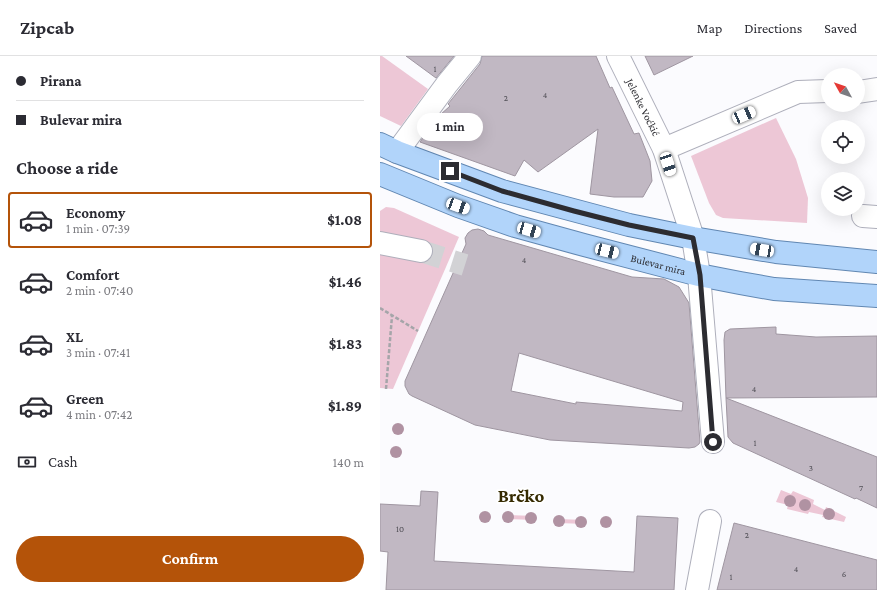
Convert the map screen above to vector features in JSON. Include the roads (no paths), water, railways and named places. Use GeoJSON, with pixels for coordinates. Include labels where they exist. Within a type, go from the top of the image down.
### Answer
{"type":"FeatureCollection","features":[{"type":"Feature","properties":{"kind":"main road"},"geometry":{"type":"LineString","coordinates":[[389,148],[502,191],[629,225],[693,238],[779,252],[877,262]]}},
{"type":"Feature","properties":{"kind":"main road","name":"Bulevar mira"},"geometry":{"type":"LineString","coordinates":[[380,175],[458,206],[516,226],[700,275],[740,284],[774,289],[877,296]]}},
{"type":"Feature","properties":{"kind":"street"},"geometry":{"type":"LineString","coordinates":[[389,148],[447,84],[470,56]]}},
{"type":"Feature","properties":{"kind":"street","name":"Jelenke Voćkić"},"geometry":{"type":"LineString","coordinates":[[618,56],[664,149],[693,238],[700,275],[713,442]]}},
{"type":"Feature","properties":{"kind":"street"},"geometry":{"type":"LineString","coordinates":[[865,91],[877,89]]}},
{"type":"Feature","properties":{"kind":"street"},"geometry":{"type":"LineString","coordinates":[[664,149],[798,92],[821,91]]}},
{"type":"Feature","properties":{"kind":"street"},"geometry":{"type":"LineString","coordinates":[[380,243],[421,251]]}},
{"type":"Feature","properties":{"kind":"street"},"geometry":{"type":"LineString","coordinates":[[697,590],[710,521]]}},
{"type":"Feature","properties":{"kind":"tunnel"},"geometry":{"type":"LineString","coordinates":[[421,251],[465,265]]}},
{"type":"Feature","properties":{"kind":"district","name":"Brčko"},"geometry":{"type":"Point","coordinates":[521,495]}}]}
